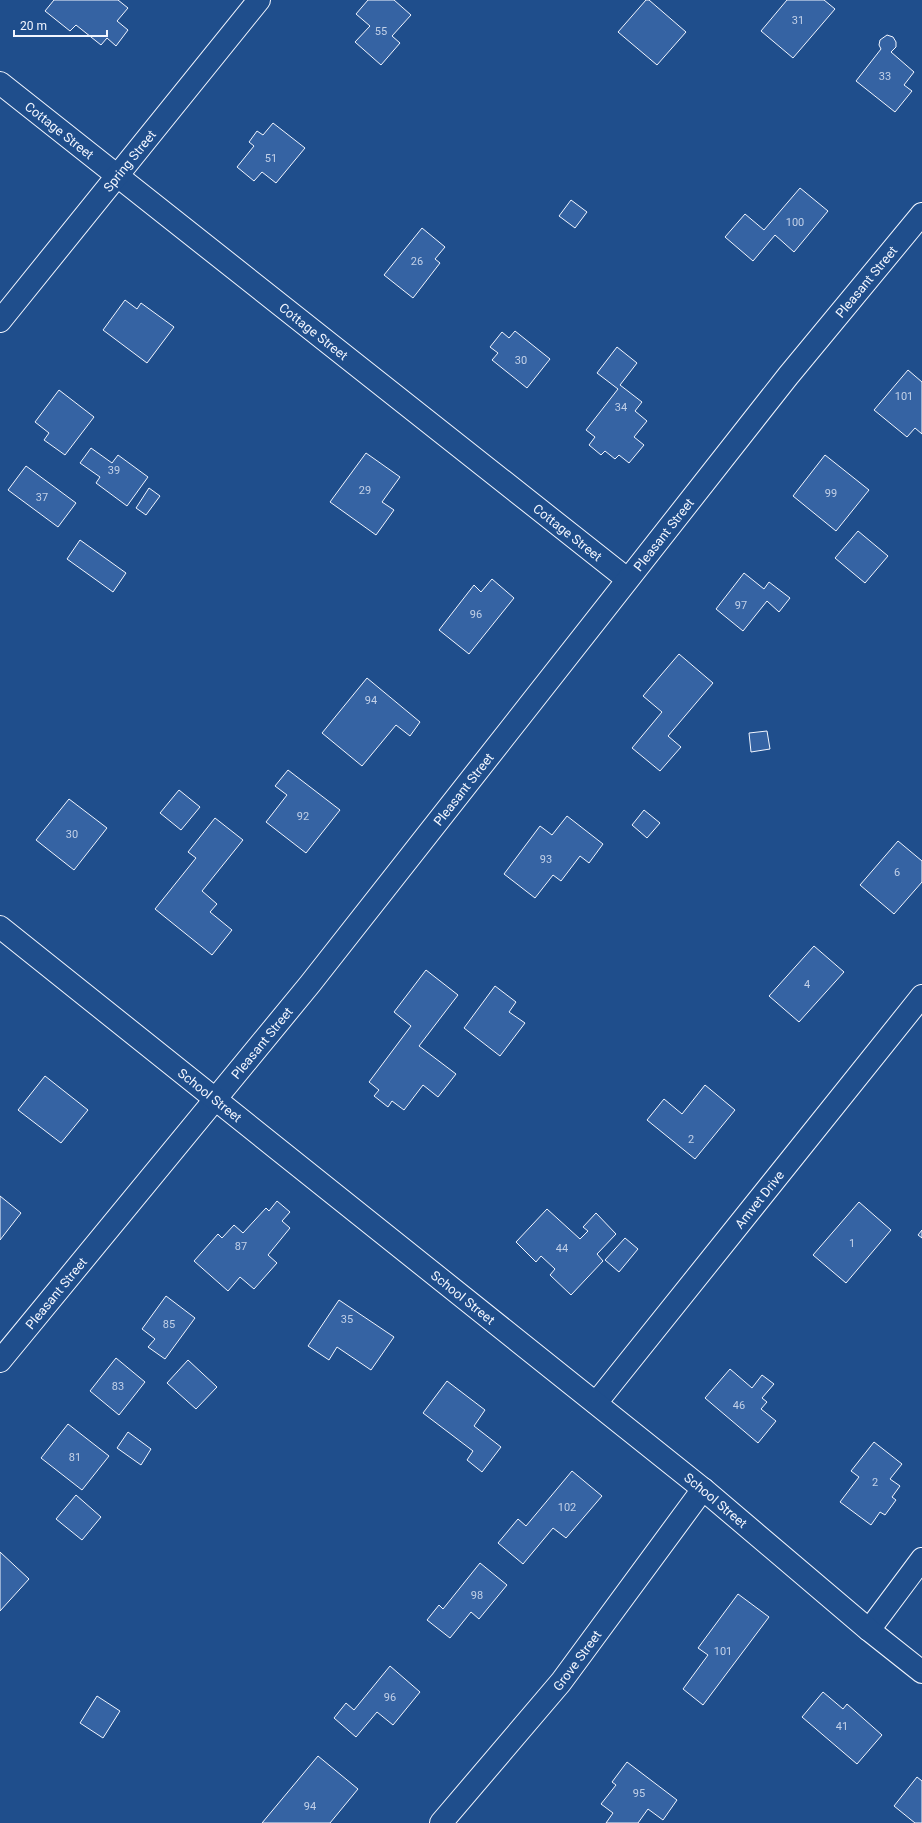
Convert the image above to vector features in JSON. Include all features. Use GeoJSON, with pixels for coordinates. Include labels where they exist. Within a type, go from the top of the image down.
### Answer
{"type":"FeatureCollection","features":[{"type":"Feature","properties":{"kind":"street","name":"Spring Street"},"geometry":{"type":"LineString","coordinates":[[0,321],[259,0]]}},
{"type":"Feature","properties":{"kind":"street","name":"Cottage Street"},"geometry":{"type":"LineString","coordinates":[[0,83],[627,579]]}},
{"type":"Feature","properties":{"kind":"street","name":"Pleasant Street"},"geometry":{"type":"LineString","coordinates":[[0,1361],[310,984],[788,376],[922,214]]}},
{"type":"Feature","properties":{"kind":"street","name":"School Street"},"geometry":{"type":"LineString","coordinates":[[0,927],[703,1489],[869,1630],[922,1672]]}},
{"type":"Feature","properties":{"kind":"street","name":"Amvet Drive"},"geometry":{"type":"LineString","coordinates":[[596,1403],[922,996]]}},
{"type":"Feature","properties":{"kind":"street","name":"Grove Street"},"geometry":{"type":"LineString","coordinates":[[441,1823],[561,1682],[703,1489]]}},
{"type":"Feature","properties":{"kind":"street"},"geometry":{"type":"LineString","coordinates":[[869,1630],[922,1559]]}},
{"type":"Feature","properties":{"kind":"building"},"geometry":{"type":"Polygon","coordinates":[[[54,0],[118,0],[128,8],[117,21],[128,30],[116,46],[107,38],[101,45],[76,25],[70,31],[45,11],[54,0]]]}},
{"type":"Feature","properties":{"kind":"building"},"geometry":{"type":"Polygon","coordinates":[[[368,0],[394,0],[411,15],[392,36],[400,43],[381,65],[355,42],[370,26],[356,14],[368,0]]]}},
{"type":"Feature","properties":{"kind":"building"},"geometry":{"type":"Polygon","coordinates":[[[646,0],[649,0],[686,32],[657,65],[618,32],[646,0]]]}},
{"type":"Feature","properties":{"kind":"building"},"geometry":{"type":"Polygon","coordinates":[[[787,0],[824,0],[835,9],[793,58],[761,31],[787,0]]]}},
{"type":"Feature","properties":{"kind":"building"},"geometry":{"type":"Polygon","coordinates":[[[887,35],[893,37],[896,42],[896,47],[891,52],[914,72],[904,85],[912,91],[895,112],[856,81],[881,49],[879,45],[880,40],[887,35]]]}},
{"type":"Feature","properties":{"kind":"building"},"geometry":{"type":"Polygon","coordinates":[[[273,123],[305,148],[276,183],[262,172],[254,181],[237,167],[254,146],[249,142],[257,131],[263,135],[273,123]]]}},
{"type":"Feature","properties":{"kind":"building"},"geometry":{"type":"Polygon","coordinates":[[[800,188],[828,211],[794,252],[775,235],[753,261],[725,237],[745,214],[764,230],[800,188]]]}},
{"type":"Feature","properties":{"kind":"building"},"geometry":{"type":"Polygon","coordinates":[[[571,200],[587,212],[575,228],[559,216],[571,200]]]}},
{"type":"Feature","properties":{"kind":"building"},"geometry":{"type":"Polygon","coordinates":[[[422,228],[445,247],[435,259],[440,263],[413,298],[384,275],[422,228]]]}},
{"type":"Feature","properties":{"kind":"building"},"geometry":{"type":"Polygon","coordinates":[[[125,300],[137,309],[141,303],[174,327],[147,363],[103,330],[125,300]]]}},
{"type":"Feature","properties":{"kind":"building"},"geometry":{"type":"Polygon","coordinates":[[[515,331],[550,359],[527,388],[492,360],[498,353],[490,347],[502,332],[509,338],[515,331]]]}},
{"type":"Feature","properties":{"kind":"building"},"geometry":{"type":"Polygon","coordinates":[[[617,347],[637,363],[620,385],[642,402],[635,411],[647,421],[634,437],[644,445],[629,463],[619,455],[615,459],[605,451],[601,455],[589,445],[595,437],[586,430],[618,389],[597,373],[617,347]]]}},
{"type":"Feature","properties":{"kind":"building"},"geometry":{"type":"Polygon","coordinates":[[[908,370],[922,382],[922,434],[915,428],[907,437],[874,410],[908,370]]]}},
{"type":"Feature","properties":{"kind":"building"},"geometry":{"type":"Polygon","coordinates":[[[59,390],[94,417],[65,455],[44,440],[49,433],[35,422],[59,390]]]}},
{"type":"Feature","properties":{"kind":"building"},"geometry":{"type":"Polygon","coordinates":[[[91,448],[112,463],[118,455],[148,477],[127,506],[96,483],[100,477],[80,463],[91,448]]]}},
{"type":"Feature","properties":{"kind":"building"},"geometry":{"type":"Polygon","coordinates":[[[366,453],[400,477],[382,502],[394,510],[376,535],[330,502],[366,453]]]}},
{"type":"Feature","properties":{"kind":"building"},"geometry":{"type":"Polygon","coordinates":[[[825,455],[869,490],[836,531],[793,496],[825,455]]]}},
{"type":"Feature","properties":{"kind":"building"},"geometry":{"type":"Polygon","coordinates":[[[26,466],[76,503],[58,527],[8,490],[26,466]]]}},
{"type":"Feature","properties":{"kind":"building"},"geometry":{"type":"Polygon","coordinates":[[[149,488],[160,496],[146,515],[136,508],[149,488]]]}},
{"type":"Feature","properties":{"kind":"building"},"geometry":{"type":"Polygon","coordinates":[[[858,531],[888,556],[865,583],[835,558],[858,531]]]}},
{"type":"Feature","properties":{"kind":"building"},"geometry":{"type":"Polygon","coordinates":[[[80,540],[126,573],[113,592],[67,559],[80,540]]]}},
{"type":"Feature","properties":{"kind":"building"},"geometry":{"type":"Polygon","coordinates":[[[744,573],[764,589],[769,582],[790,598],[779,612],[767,601],[743,631],[716,609],[744,573]]]}},
{"type":"Feature","properties":{"kind":"building"},"geometry":{"type":"Polygon","coordinates":[[[492,579],[514,598],[469,654],[439,630],[474,585],[481,592],[492,579]]]}},
{"type":"Feature","properties":{"kind":"building"},"geometry":{"type":"Polygon","coordinates":[[[679,654],[713,683],[668,736],[681,747],[660,771],[632,748],[662,712],[643,696],[679,654]]]}},
{"type":"Feature","properties":{"kind":"building"},"geometry":{"type":"Polygon","coordinates":[[[367,678],[420,722],[410,736],[396,725],[362,766],[322,733],[367,678]]]}},
{"type":"Feature","properties":{"kind":"building"},"geometry":{"type":"Polygon","coordinates":[[[767,731],[770,749],[751,752],[749,733],[767,731]]]}},
{"type":"Feature","properties":{"kind":"building"},"geometry":{"type":"Polygon","coordinates":[[[288,770],[340,810],[306,853],[266,822],[287,795],[275,786],[288,770]]]}},
{"type":"Feature","properties":{"kind":"building"},"geometry":{"type":"Polygon","coordinates":[[[179,790],[200,807],[181,830],[160,813],[179,790]]]}},
{"type":"Feature","properties":{"kind":"building"},"geometry":{"type":"Polygon","coordinates":[[[69,799],[107,828],[74,870],[36,840],[69,799]]]}},
{"type":"Feature","properties":{"kind":"building"},"geometry":{"type":"Polygon","coordinates":[[[644,810],[660,823],[647,838],[632,825],[644,810]]]}},
{"type":"Feature","properties":{"kind":"building"},"geometry":{"type":"Polygon","coordinates":[[[567,816],[603,844],[589,863],[580,856],[561,881],[553,875],[535,898],[504,874],[540,826],[552,835],[567,816]]]}},
{"type":"Feature","properties":{"kind":"building"},"geometry":{"type":"Polygon","coordinates":[[[215,818],[243,840],[202,891],[217,904],[210,912],[232,930],[212,955],[155,909],[196,858],[188,852],[215,818]]]}},
{"type":"Feature","properties":{"kind":"building"},"geometry":{"type":"Polygon","coordinates":[[[898,841],[922,861],[922,882],[894,914],[860,885],[898,841]]]}},
{"type":"Feature","properties":{"kind":"building"},"geometry":{"type":"Polygon","coordinates":[[[814,946],[844,972],[799,1022],[769,996],[814,946]]]}},
{"type":"Feature","properties":{"kind":"building"},"geometry":{"type":"Polygon","coordinates":[[[426,970],[458,995],[419,1046],[456,1074],[438,1097],[423,1085],[404,1110],[392,1101],[388,1107],[374,1096],[379,1090],[369,1082],[411,1026],[394,1012],[426,970]]]}},
{"type":"Feature","properties":{"kind":"building"},"geometry":{"type":"Polygon","coordinates":[[[495,986],[516,1002],[509,1012],[525,1023],[500,1056],[464,1028],[495,986]]]}},
{"type":"Feature","properties":{"kind":"building"},"geometry":{"type":"Polygon","coordinates":[[[45,1076],[88,1110],[61,1143],[18,1110],[45,1076]]]}},
{"type":"Feature","properties":{"kind":"building"},"geometry":{"type":"Polygon","coordinates":[[[705,1085],[735,1110],[695,1159],[647,1120],[664,1099],[682,1114],[705,1085]]]}},
{"type":"Feature","properties":{"kind":"building"},"geometry":{"type":"Polygon","coordinates":[[[0,1196],[21,1213],[0,1240],[0,1196]]]}},
{"type":"Feature","properties":{"kind":"building"},"geometry":{"type":"Polygon","coordinates":[[[277,1201],[290,1212],[282,1221],[290,1228],[268,1255],[277,1263],[254,1289],[240,1277],[228,1291],[194,1261],[218,1234],[222,1238],[234,1225],[243,1233],[266,1208],[269,1211],[277,1201]]]}},
{"type":"Feature","properties":{"kind":"building"},"geometry":{"type":"Polygon","coordinates":[[[859,1202],[891,1230],[846,1283],[813,1255],[859,1202]]]}},
{"type":"Feature","properties":{"kind":"building"},"geometry":{"type":"Polygon","coordinates":[[[547,1209],[580,1239],[588,1231],[583,1227],[596,1213],[616,1234],[597,1254],[603,1261],[571,1295],[550,1275],[555,1269],[541,1256],[536,1262],[516,1242],[547,1209]]]}},
{"type":"Feature","properties":{"kind":"building"},"geometry":{"type":"Polygon","coordinates":[[[922,1230],[922,1238],[918,1235],[922,1230]]]}},
{"type":"Feature","properties":{"kind":"building"},"geometry":{"type":"Polygon","coordinates":[[[625,1238],[638,1249],[619,1272],[605,1260],[625,1238]]]}},
{"type":"Feature","properties":{"kind":"building"},"geometry":{"type":"Polygon","coordinates":[[[166,1296],[195,1318],[165,1359],[148,1347],[155,1339],[142,1329],[166,1296]]]}},
{"type":"Feature","properties":{"kind":"building"},"geometry":{"type":"Polygon","coordinates":[[[339,1300],[394,1337],[371,1370],[337,1347],[329,1360],[308,1346],[339,1300]]]}},
{"type":"Feature","properties":{"kind":"building"},"geometry":{"type":"Polygon","coordinates":[[[116,1358],[145,1382],[119,1415],[90,1391],[116,1358]]]}},
{"type":"Feature","properties":{"kind":"building"},"geometry":{"type":"Polygon","coordinates":[[[188,1360],[217,1387],[196,1409],[167,1383],[188,1360]]]}},
{"type":"Feature","properties":{"kind":"building"},"geometry":{"type":"Polygon","coordinates":[[[730,1369],[752,1388],[762,1375],[774,1384],[762,1398],[767,1402],[761,1409],[776,1421],[758,1443],[705,1398],[730,1369]]]}},
{"type":"Feature","properties":{"kind":"building"},"geometry":{"type":"Polygon","coordinates":[[[447,1381],[485,1410],[474,1426],[501,1447],[482,1472],[467,1460],[473,1451],[423,1413],[447,1381]]]}},
{"type":"Feature","properties":{"kind":"building"},"geometry":{"type":"Polygon","coordinates":[[[68,1424],[109,1456],[82,1490],[41,1458],[68,1424]]]}},
{"type":"Feature","properties":{"kind":"building"},"geometry":{"type":"Polygon","coordinates":[[[128,1432],[151,1449],[141,1465],[117,1448],[128,1432]]]}},
{"type":"Feature","properties":{"kind":"building"},"geometry":{"type":"Polygon","coordinates":[[[874,1442],[902,1464],[890,1479],[900,1486],[892,1497],[896,1500],[885,1515],[880,1512],[871,1525],[840,1502],[859,1477],[851,1471],[874,1442]]]}},
{"type":"Feature","properties":{"kind":"building"},"geometry":{"type":"Polygon","coordinates":[[[572,1471],[602,1496],[566,1538],[553,1528],[523,1564],[498,1543],[518,1519],[526,1526],[572,1471]]]}},
{"type":"Feature","properties":{"kind":"building"},"geometry":{"type":"Polygon","coordinates":[[[76,1495],[101,1517],[82,1540],[56,1519],[76,1495]]]}},
{"type":"Feature","properties":{"kind":"building"},"geometry":{"type":"Polygon","coordinates":[[[0,1552],[29,1579],[0,1611],[0,1552]]]}},
{"type":"Feature","properties":{"kind":"building"},"geometry":{"type":"Polygon","coordinates":[[[480,1563],[507,1585],[479,1619],[471,1612],[450,1638],[427,1620],[439,1605],[443,1609],[480,1563]]]}},
{"type":"Feature","properties":{"kind":"building"},"geometry":{"type":"Polygon","coordinates":[[[738,1594],[769,1617],[703,1705],[683,1689],[708,1655],[698,1648],[738,1594]]]}},
{"type":"Feature","properties":{"kind":"building"},"geometry":{"type":"Polygon","coordinates":[[[390,1666],[420,1692],[393,1725],[377,1712],[356,1737],[334,1718],[346,1703],[354,1710],[390,1666]]]}},
{"type":"Feature","properties":{"kind":"building"},"geometry":{"type":"Polygon","coordinates":[[[823,1692],[843,1709],[847,1704],[882,1735],[857,1764],[802,1717],[823,1692]]]}},
{"type":"Feature","properties":{"kind":"building"},"geometry":{"type":"Polygon","coordinates":[[[97,1696],[120,1711],[103,1738],[80,1723],[97,1696]]]}},
{"type":"Feature","properties":{"kind":"building"},"geometry":{"type":"Polygon","coordinates":[[[318,1756],[358,1789],[330,1823],[262,1823],[318,1756]]]}},
{"type":"Feature","properties":{"kind":"building"},"geometry":{"type":"Polygon","coordinates":[[[627,1762],[677,1800],[663,1820],[648,1809],[638,1823],[606,1823],[613,1813],[601,1804],[616,1785],[612,1782],[627,1762]]]}},
{"type":"Feature","properties":{"kind":"building"},"geometry":{"type":"Polygon","coordinates":[[[917,1777],[922,1781],[922,1823],[915,1823],[894,1806],[917,1777]]]}}]}
